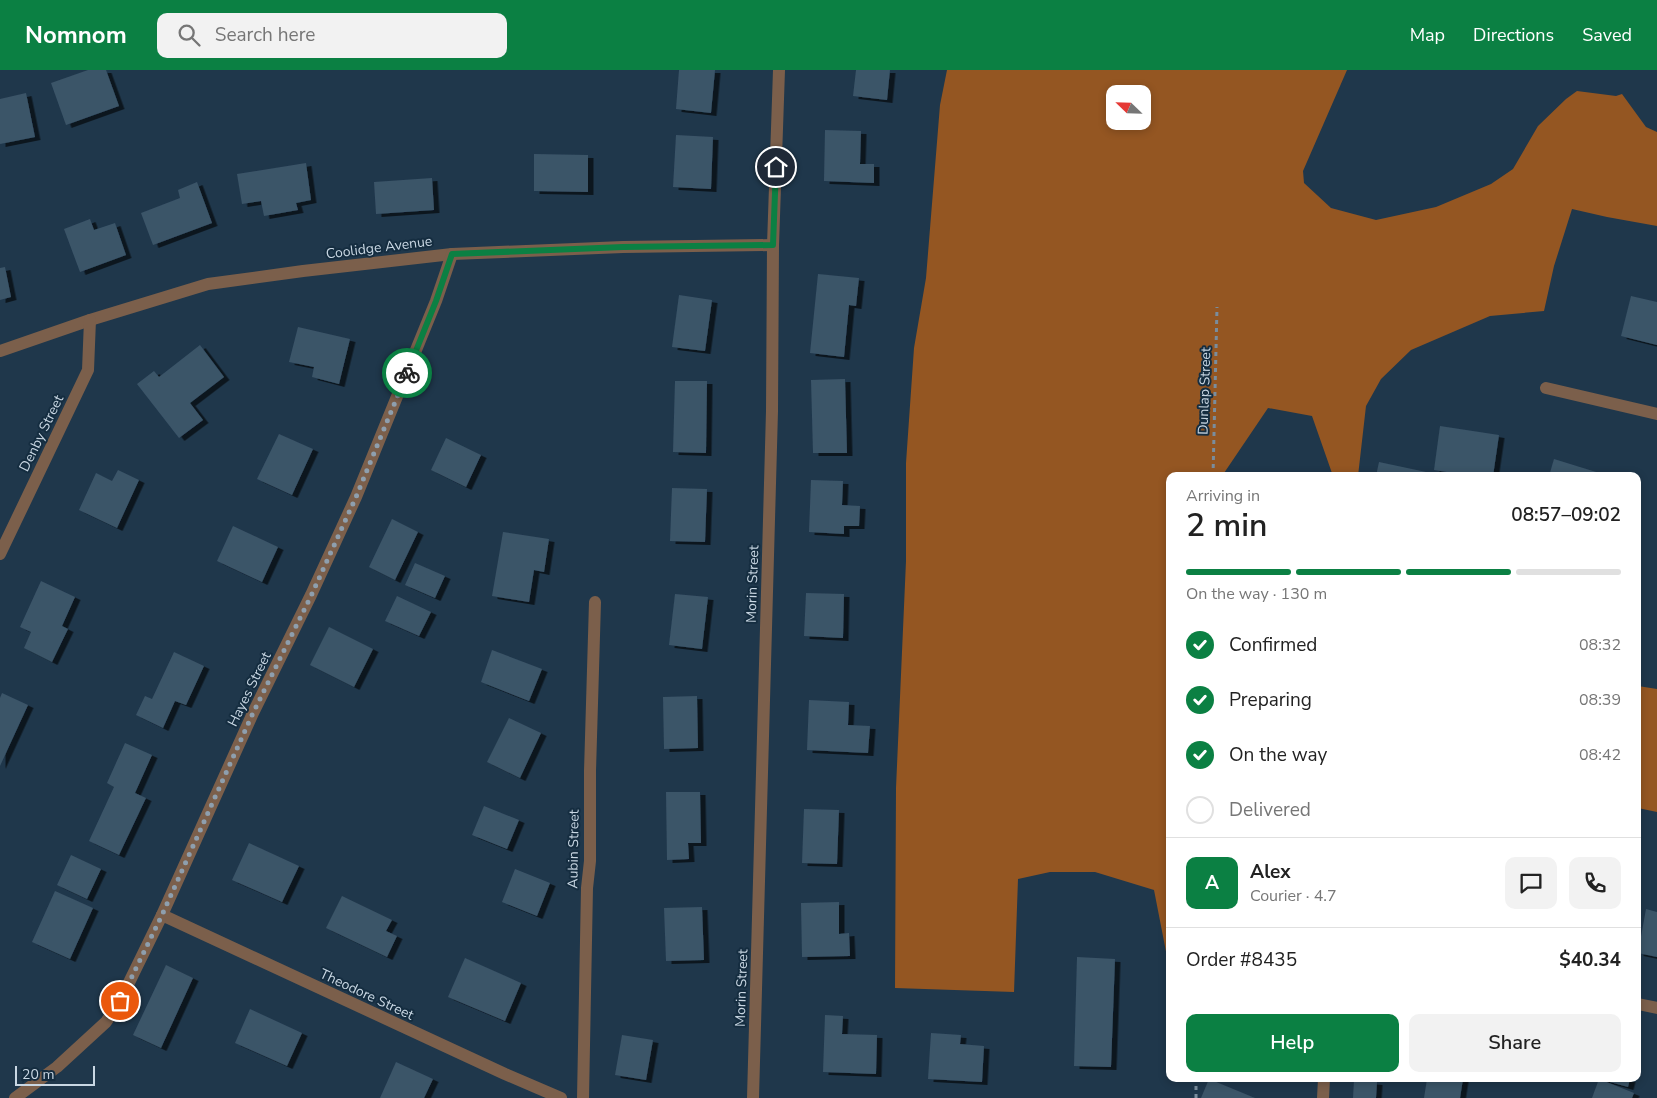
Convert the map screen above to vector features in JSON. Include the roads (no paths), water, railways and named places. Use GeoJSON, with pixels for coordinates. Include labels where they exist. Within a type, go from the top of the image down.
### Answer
{"type":"FeatureCollection","features":[{"type":"Feature","properties":{"kind":"street","name":"Morin Street"},"geometry":{"type":"LineString","coordinates":[[753,1098],[772,412],[773,245],[780,70]]}},
{"type":"Feature","properties":{"kind":"street","name":"Coolidge Avenue"},"geometry":{"type":"LineString","coordinates":[[0,351],[90,320],[208,284],[452,254],[623,247],[773,245]]}},
{"type":"Feature","properties":{"kind":"street","name":"Hayes Street"},"geometry":{"type":"LineString","coordinates":[[15,1098],[57,1067],[106,1022],[120,1001],[162,915],[253,713],[311,596],[356,497],[436,301],[452,254]]}},
{"type":"Feature","properties":{"kind":"street","name":"Denby Street"},"geometry":{"type":"LineString","coordinates":[[0,554],[88,370],[90,320]]}},
{"type":"Feature","properties":{"kind":"street"},"geometry":{"type":"LineString","coordinates":[[1546,388],[1657,414]]}},
{"type":"Feature","properties":{"kind":"street","name":"Aubin Street"},"geometry":{"type":"LineString","coordinates":[[583,1098],[595,602]]}},
{"type":"Feature","properties":{"kind":"street","name":"Theodore Street"},"geometry":{"type":"LineString","coordinates":[[162,915],[505,1074],[561,1098]]}},
{"type":"Feature","properties":{"kind":"street"},"geometry":{"type":"LineString","coordinates":[[1641,1005],[1657,1008]]}},
{"type":"Feature","properties":{"kind":"street"},"geometry":{"type":"LineString","coordinates":[[1323,1098],[1324,1082]]}}]}
